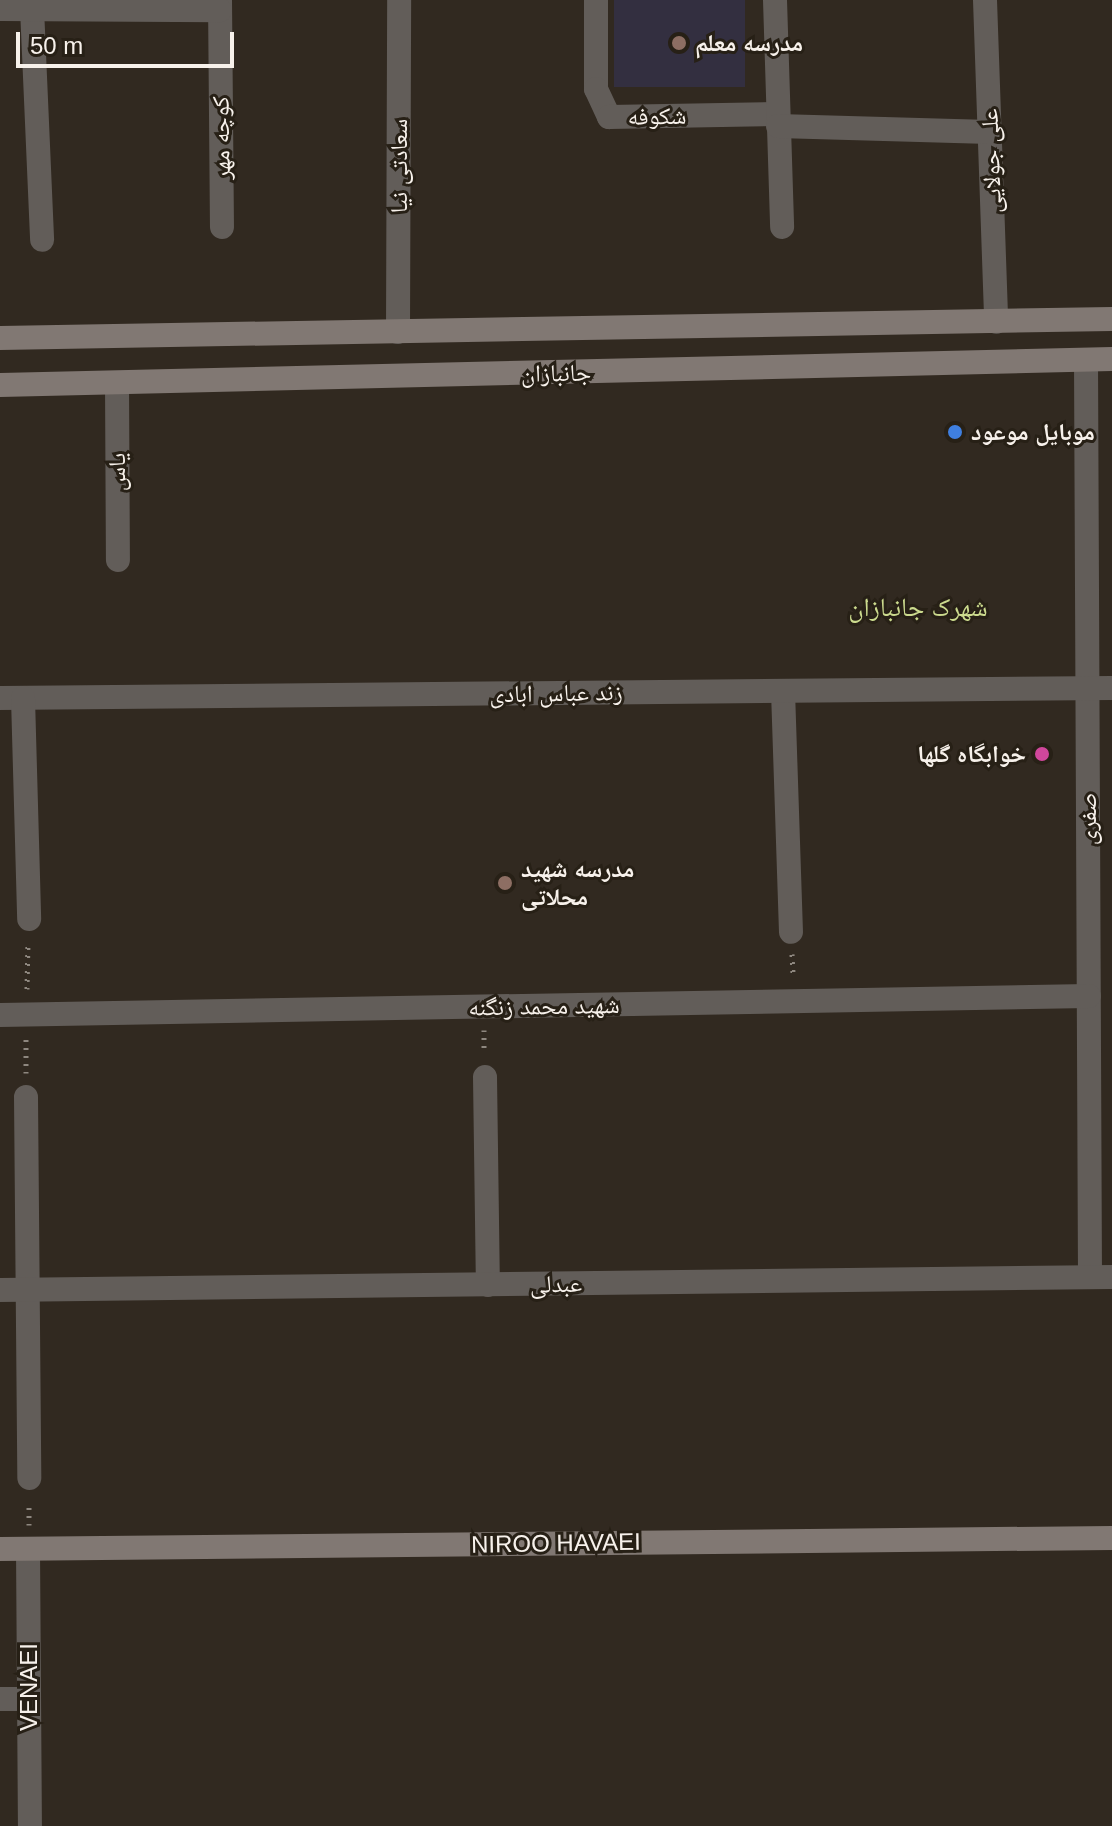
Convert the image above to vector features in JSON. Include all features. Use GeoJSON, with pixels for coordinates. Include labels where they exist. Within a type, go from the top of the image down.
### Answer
{"type":"FeatureCollection","features":[{"type":"Feature","properties":{"kind":"main road","name":"جانبازان"},"geometry":{"type":"LineString","coordinates":[[0,338],[1112,319]]}},
{"type":"Feature","properties":{"kind":"main road"},"geometry":{"type":"LineString","coordinates":[[1085,320],[1086,360]]}},
{"type":"Feature","properties":{"kind":"main road","name":"جانبازان"},"geometry":{"type":"LineString","coordinates":[[0,385],[1112,359]]}},
{"type":"Feature","properties":{"kind":"main road","name":"NIROO HAVAEI"},"geometry":{"type":"LineString","coordinates":[[0,1549],[1112,1538]]}},
{"type":"Feature","properties":{"kind":"street","name":"سعادتی نیا"},"geometry":{"type":"LineString","coordinates":[[398,332],[399,0]]}},
{"type":"Feature","properties":{"kind":"street","name":"شکوفه"},"geometry":{"type":"LineString","coordinates":[[596,0],[596,89],[609,117],[777,120]]}},
{"type":"Feature","properties":{"kind":"street"},"geometry":{"type":"LineString","coordinates":[[775,0],[782,227]]}},
{"type":"Feature","properties":{"kind":"street","name":"علی جولایی"},"geometry":{"type":"LineString","coordinates":[[985,0],[996,322]]}},
{"type":"Feature","properties":{"kind":"street"},"geometry":{"type":"LineString","coordinates":[[0,9],[220,5]]}},
{"type":"Feature","properties":{"kind":"street","name":"کوچه مهر"},"geometry":{"type":"LineString","coordinates":[[220,5],[222,227]]}},
{"type":"Feature","properties":{"kind":"street"},"geometry":{"type":"LineString","coordinates":[[32,8],[42,240]]}},
{"type":"Feature","properties":{"kind":"street"},"geometry":{"type":"LineString","coordinates":[[777,120],[990,132]]}},
{"type":"Feature","properties":{"kind":"street","name":"صفری"},"geometry":{"type":"LineString","coordinates":[[1086,360],[1087,689],[1100,970],[1089,996],[1101,1277]]}},
{"type":"Feature","properties":{"kind":"street","name":"یاس"},"geometry":{"type":"LineString","coordinates":[[117,383],[118,560]]}},
{"type":"Feature","properties":{"kind":"street","name":"زند عباس ابادی"},"geometry":{"type":"LineString","coordinates":[[11,698],[1112,688]]}},
{"type":"Feature","properties":{"kind":"street"},"geometry":{"type":"LineString","coordinates":[[783,691],[791,932]]}},
{"type":"Feature","properties":{"kind":"street"},"geometry":{"type":"LineString","coordinates":[[11,698],[29,919]]}},
{"type":"Feature","properties":{"kind":"street","name":"شهید محمد زنگنه"},"geometry":{"type":"LineString","coordinates":[[0,1015],[1089,996]]}},
{"type":"Feature","properties":{"kind":"street"},"geometry":{"type":"LineString","coordinates":[[485,1077],[488,1285]]}},
{"type":"Feature","properties":{"kind":"street"},"geometry":{"type":"LineString","coordinates":[[26,1097],[29,1478]]}},
{"type":"Feature","properties":{"kind":"street","name":"عبدلی"},"geometry":{"type":"LineString","coordinates":[[0,1290],[1101,1277]]}},
{"type":"Feature","properties":{"kind":"street","name":"VENAEI"},"geometry":{"type":"LineString","coordinates":[[28,1549],[30,1826]]}},
{"type":"Feature","properties":{"kind":"street"},"geometry":{"type":"LineString","coordinates":[[0,1699],[29,1699]]}},
{"type":"Feature","properties":{"kind":"path"},"geometry":{"type":"LineString","coordinates":[[26,1097],[29,919]]}},
{"type":"Feature","properties":{"kind":"path"},"geometry":{"type":"LineString","coordinates":[[791,932],[794,1001]]}},
{"type":"Feature","properties":{"kind":"path"},"geometry":{"type":"LineString","coordinates":[[483,1007],[485,1077]]}},
{"type":"Feature","properties":{"kind":"path"},"geometry":{"type":"LineString","coordinates":[[28,1549],[29,1478]]}},
{"type":"Feature","properties":{"kind":"shaded area","name":"مدرسه معلم"},"geometry":{"type":"Polygon","coordinates":[[[614,0],[745,0],[745,87],[614,87],[614,0]]]}},
{"type":"Feature","properties":{"kind":"place","name":"مدرسه معلم"},"geometry":{"type":"Point","coordinates":[679,43]}},
{"type":"Feature","properties":{"kind":"place","name":"موبایل موعود"},"geometry":{"type":"Point","coordinates":[955,432]}},
{"type":"Feature","properties":{"kind":"place","name":"خوابگاه گلها"},"geometry":{"type":"Point","coordinates":[1042,754]}},
{"type":"Feature","properties":{"kind":"place","name":"مدرسه شهید محلاتی"},"geometry":{"type":"Point","coordinates":[505,883]}},
{"type":"Feature","properties":{"kind":"district","name":"شهرک جانبازان"},"geometry":{"type":"Point","coordinates":[918,608]}}]}
